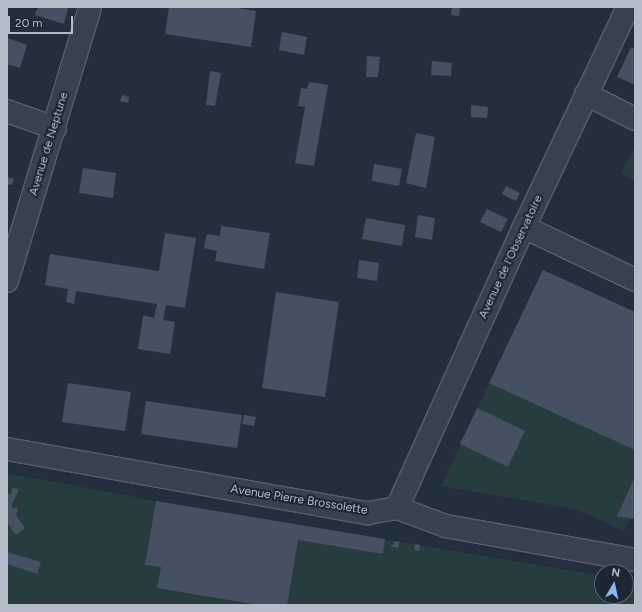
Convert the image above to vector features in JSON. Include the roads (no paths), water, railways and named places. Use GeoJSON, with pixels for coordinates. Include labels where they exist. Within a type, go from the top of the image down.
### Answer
{"type":"FeatureCollection","features":[{"type":"Feature","properties":{"kind":"street","name":"Avenue de Neptune"},"geometry":{"type":"LineString","coordinates":[[7,281],[55,128],[90,7]]}},
{"type":"Feature","properties":{"kind":"street","name":"Avenue de l'Observatoire"},"geometry":{"type":"LineString","coordinates":[[397,508],[524,227],[628,7]]}},
{"type":"Feature","properties":{"kind":"street"},"geometry":{"type":"LineString","coordinates":[[586,94],[635,118]]}},
{"type":"Feature","properties":{"kind":"street"},"geometry":{"type":"LineString","coordinates":[[7,111],[55,128]]}},
{"type":"Feature","properties":{"kind":"street"},"geometry":{"type":"LineString","coordinates":[[524,227],[635,280]]}},
{"type":"Feature","properties":{"kind":"street","name":"Avenue Pierre Brossolette"},"geometry":{"type":"LineString","coordinates":[[7,449],[368,513],[397,508],[446,526],[635,560]]}}]}
